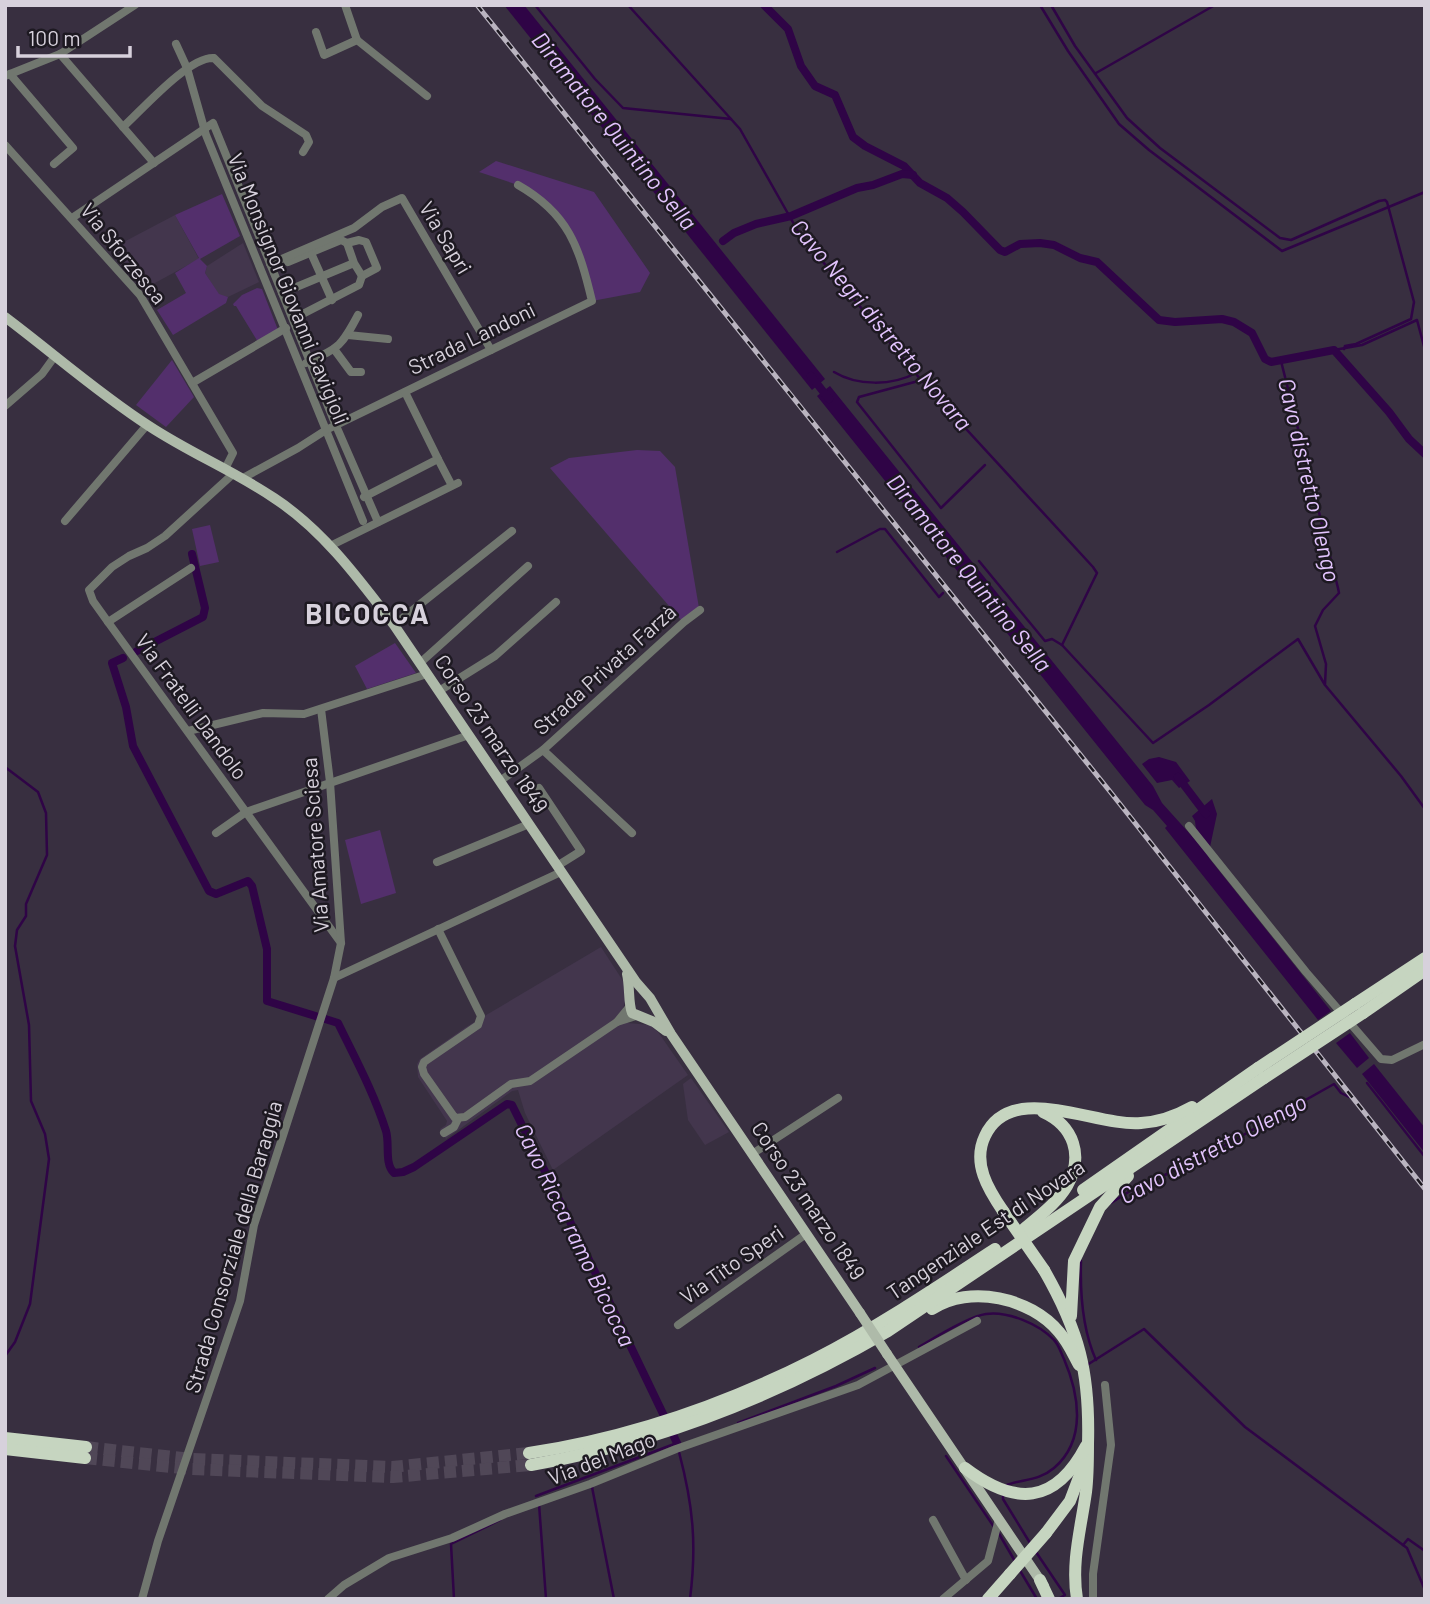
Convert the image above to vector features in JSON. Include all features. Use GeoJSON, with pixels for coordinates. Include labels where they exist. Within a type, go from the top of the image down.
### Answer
{"type":"FeatureCollection","features":[{"type":"Feature","properties":{"kind":"highway","name":"Tangenziale Est di Novara"},"geometry":{"type":"LineString","coordinates":[[1359,1009],[1425,958]]}},
{"type":"Feature","properties":{"kind":"highway","name":"Tangenziale Est di Novara"},"geometry":{"type":"LineString","coordinates":[[1261,1073],[1171,1140],[888,1331],[813,1372],[735,1407],[669,1430],[595,1452],[530,1459],[665,1420],[737,1395],[799,1367],[887,1319],[1261,1073],[1359,1009],[1425,970]]}},
{"type":"Feature","properties":{"kind":"highway"},"geometry":{"type":"LineString","coordinates":[[1072,1323],[1044,1269],[989,1190],[981,1171],[983,1140],[990,1126],[1012,1110],[1029,1108],[1061,1111],[1121,1123],[1157,1121],[1189,1109],[1261,1073]]}},
{"type":"Feature","properties":{"kind":"highway"},"geometry":{"type":"LineString","coordinates":[[1024,1229],[1055,1201],[1067,1186],[1074,1168],[1075,1154],[1073,1140],[1063,1126],[1046,1113],[1029,1108]]}},
{"type":"Feature","properties":{"kind":"highway"},"geometry":{"type":"LineString","coordinates":[[1077,1599],[1075,1564],[1088,1476],[1088,1385],[1072,1323],[1074,1261],[1094,1217],[1120,1183],[1171,1140]]}},
{"type":"Feature","properties":{"kind":"highway"},"geometry":{"type":"LineString","coordinates":[[888,1331],[949,1301],[998,1298],[1029,1309],[1058,1330],[1082,1367]]}},
{"type":"Feature","properties":{"kind":"highway"},"geometry":{"type":"LineString","coordinates":[[5,1438],[86,1452],[5,1448]]}},
{"type":"Feature","properties":{"kind":"highway"},"geometry":{"type":"LineString","coordinates":[[965,1468],[983,1482],[1003,1491],[1029,1493],[1056,1484],[1077,1464],[1088,1443]]}},
{"type":"Feature","properties":{"kind":"highway"},"geometry":{"type":"LineString","coordinates":[[988,1599],[1063,1510],[1083,1470],[1088,1443]]}},
{"type":"Feature","properties":{"kind":"highway"},"geometry":{"type":"LineString","coordinates":[[1040,1580],[1051,1599]]}},
{"type":"Feature","properties":{"kind":"main road","name":"Corso 23 marzo 1849"},"geometry":{"type":"LineString","coordinates":[[5,317],[147,425],[191,453],[276,499],[330,546],[394,625],[608,942],[650,998],[671,1034],[965,1468],[997,1526],[1040,1580]]}},
{"type":"Feature","properties":{"kind":"main road","name":"Corso 23 marzo 1849"},"geometry":{"type":"LineString","coordinates":[[626,967],[633,1011],[671,1034]]}},
{"type":"Feature","properties":{"kind":"main road"},"geometry":{"type":"LineString","coordinates":[[646,995],[637,995],[633,1011],[649,1015],[653,1005]]}},
{"type":"Feature","properties":{"kind":"street"},"geometry":{"type":"LineString","coordinates":[[54,164],[74,148],[8,75],[60,54],[135,5]]}},
{"type":"Feature","properties":{"kind":"street"},"geometry":{"type":"LineString","coordinates":[[345,5],[357,40],[427,96]]}},
{"type":"Feature","properties":{"kind":"street"},"geometry":{"type":"LineString","coordinates":[[316,32],[324,55],[357,40]]}},
{"type":"Feature","properties":{"kind":"street","name":"Via Monsignor Giovanni Cavigioli"},"geometry":{"type":"LineString","coordinates":[[176,44],[187,68],[204,129],[286,328],[336,426],[378,522]]}},
{"type":"Feature","properties":{"kind":"street"},"geometry":{"type":"LineString","coordinates":[[60,54],[154,163]]}},
{"type":"Feature","properties":{"kind":"street"},"geometry":{"type":"LineString","coordinates":[[123,127],[187,68],[214,58],[262,106],[306,135],[309,142],[303,152]]}},
{"type":"Feature","properties":{"kind":"street","name":"Via Monsignor Giovanni Cavigioli"},"geometry":{"type":"LineString","coordinates":[[204,129],[213,123],[293,319],[326,430],[363,521]]}},
{"type":"Feature","properties":{"kind":"street"},"geometry":{"type":"LineString","coordinates":[[72,219],[204,129]]}},
{"type":"Feature","properties":{"kind":"street","name":"Via Sforzesca"},"geometry":{"type":"LineString","coordinates":[[5,145],[140,295],[233,453],[234,474]]}},
{"type":"Feature","properties":{"kind":"street","name":"Strada Landoni"},"geometry":{"type":"LineString","coordinates":[[89,590],[112,567],[165,536],[234,474],[298,448],[326,430],[592,301],[575,241],[547,206],[518,185]]}},
{"type":"Feature","properties":{"kind":"street","name":"Via Sapri"},"geometry":{"type":"LineString","coordinates":[[271,266],[354,228],[382,207],[402,198],[491,350]]}},
{"type":"Feature","properties":{"kind":"street"},"geometry":{"type":"LineString","coordinates":[[271,266],[341,240],[347,243],[359,240],[366,242],[376,263],[377,268],[362,276],[359,285],[293,319]]}},
{"type":"Feature","properties":{"kind":"street"},"geometry":{"type":"LineString","coordinates":[[347,243],[362,276]]}},
{"type":"Feature","properties":{"kind":"street"},"geometry":{"type":"LineString","coordinates":[[311,253],[332,300]]}},
{"type":"Feature","properties":{"kind":"street"},"geometry":{"type":"LineString","coordinates":[[282,293],[354,263]]}},
{"type":"Feature","properties":{"kind":"street"},"geometry":{"type":"LineString","coordinates":[[305,363],[334,349],[348,335],[358,315]]}},
{"type":"Feature","properties":{"kind":"street"},"geometry":{"type":"LineString","coordinates":[[192,383],[286,328]]}},
{"type":"Feature","properties":{"kind":"street"},"geometry":{"type":"LineString","coordinates":[[348,335],[388,339]]}},
{"type":"Feature","properties":{"kind":"street"},"geometry":{"type":"LineString","coordinates":[[334,349],[351,372],[361,372]]}},
{"type":"Feature","properties":{"kind":"street"},"geometry":{"type":"LineString","coordinates":[[5,406],[41,374],[55,356]]}},
{"type":"Feature","properties":{"kind":"street"},"geometry":{"type":"LineString","coordinates":[[330,546],[454,483],[438,459],[405,392]]}},
{"type":"Feature","properties":{"kind":"street"},"geometry":{"type":"LineString","coordinates":[[65,521],[147,425]]}},
{"type":"Feature","properties":{"kind":"street"},"geometry":{"type":"LineString","coordinates":[[356,502],[438,459]]}},
{"type":"Feature","properties":{"kind":"street"},"geometry":{"type":"LineString","coordinates":[[394,625],[512,531]]}},
{"type":"Feature","properties":{"kind":"street"},"geometry":{"type":"LineString","coordinates":[[420,663],[528,566]]}},
{"type":"Feature","properties":{"kind":"street"},"geometry":{"type":"LineString","coordinates":[[108,622],[191,568]]}},
{"type":"Feature","properties":{"kind":"street","name":"Via Fratelli Dandolo"},"geometry":{"type":"LineString","coordinates":[[89,590],[93,601],[341,943]]}},
{"type":"Feature","properties":{"kind":"street"},"geometry":{"type":"LineString","coordinates":[[439,691],[495,656],[556,602]]}},
{"type":"Feature","properties":{"kind":"street","name":"Strada Privata Farzà"},"geometry":{"type":"LineString","coordinates":[[500,781],[543,750],[700,610]]}},
{"type":"Feature","properties":{"kind":"street"},"geometry":{"type":"LineString","coordinates":[[188,731],[263,713],[304,714],[427,674]]}},
{"type":"Feature","properties":{"kind":"street","name":"Via Amatore Sciesa"},"geometry":{"type":"LineString","coordinates":[[321,709],[330,782],[341,943],[334,978]]}},
{"type":"Feature","properties":{"kind":"street"},"geometry":{"type":"LineString","coordinates":[[216,833],[246,812],[469,736]]}},
{"type":"Feature","properties":{"kind":"street"},"geometry":{"type":"LineString","coordinates":[[543,750],[632,833]]}},
{"type":"Feature","properties":{"kind":"street"},"geometry":{"type":"LineString","coordinates":[[334,978],[559,869],[581,851],[539,788]]}},
{"type":"Feature","properties":{"kind":"street"},"geometry":{"type":"LineString","coordinates":[[437,862],[529,824]]}},
{"type":"Feature","properties":{"kind":"street"},"geometry":{"type":"LineString","coordinates":[[1189,826],[1298,962],[1381,1059],[1392,1059],[1425,1044]]}},
{"type":"Feature","properties":{"kind":"street"},"geometry":{"type":"LineString","coordinates":[[438,929],[481,1016],[480,1023],[425,1062],[422,1067],[452,1116],[457,1119],[465,1118],[511,1084],[530,1081],[633,1011]]}},
{"type":"Feature","properties":{"kind":"street","name":"Strada Consorziale della Baraggia"},"geometry":{"type":"LineString","coordinates":[[142,1599],[158,1541],[240,1301],[254,1225],[334,978]]}},
{"type":"Feature","properties":{"kind":"street"},"geometry":{"type":"LineString","coordinates":[[752,1154],[838,1098]]}},
{"type":"Feature","properties":{"kind":"street"},"geometry":{"type":"LineString","coordinates":[[444,1133],[454,1127],[457,1119]]}},
{"type":"Feature","properties":{"kind":"street","name":"Via Tito Speri"},"geometry":{"type":"LineString","coordinates":[[678,1325],[806,1234]]}},
{"type":"Feature","properties":{"kind":"street","name":"Via del Mago"},"geometry":{"type":"LineString","coordinates":[[328,1599],[344,1585],[390,1558],[452,1538],[505,1514],[679,1448],[858,1385],[977,1321]]}},
{"type":"Feature","properties":{"kind":"street"},"geometry":{"type":"LineString","coordinates":[[1093,1599],[1093,1574],[1111,1445],[1105,1385]]}},
{"type":"Feature","properties":{"kind":"street"},"geometry":{"type":"LineString","coordinates":[[933,1520],[966,1580]]}},
{"type":"Feature","properties":{"kind":"street"},"geometry":{"type":"LineString","coordinates":[[943,1599],[988,1561],[997,1526]]}},
{"type":"Feature","properties":{"kind":"shaded area"},"geometry":{"type":"Polygon","coordinates":[[[496,161],[594,192],[650,273],[640,292],[592,301],[574,241],[547,206],[518,185],[479,172],[496,161]]]}},
{"type":"Feature","properties":{"kind":"shaded area"},"geometry":{"type":"Polygon","coordinates":[[[222,194],[240,236],[200,259],[207,266],[205,273],[219,294],[228,297],[226,303],[173,335],[157,310],[186,293],[175,273],[199,258],[175,215],[222,194]]]}},
{"type":"Feature","properties":{"kind":"shaded area"},"geometry":{"type":"Polygon","coordinates":[[[175,215],[199,259],[142,290],[121,265],[126,261],[118,245],[175,215]]]}},
{"type":"Feature","properties":{"kind":"shaded area"},"geometry":{"type":"Polygon","coordinates":[[[243,243],[259,282],[228,297],[219,295],[205,273],[207,266],[243,243]]]}},
{"type":"Feature","properties":{"kind":"shaded area"},"geometry":{"type":"Polygon","coordinates":[[[257,288],[262,289],[278,330],[258,342],[233,304],[242,295],[257,288]]]}},
{"type":"Feature","properties":{"kind":"shaded area"},"geometry":{"type":"Polygon","coordinates":[[[172,360],[194,397],[166,427],[136,405],[172,360]]]}},
{"type":"Feature","properties":{"kind":"shaded area"},"geometry":{"type":"Polygon","coordinates":[[[637,450],[660,451],[675,467],[699,608],[682,621],[550,468],[569,458],[637,450]]]}},
{"type":"Feature","properties":{"kind":"shaded area"},"geometry":{"type":"Polygon","coordinates":[[[210,525],[219,562],[200,566],[192,529],[210,525]]]}},
{"type":"Feature","properties":{"kind":"shaded area"},"geometry":{"type":"Polygon","coordinates":[[[395,643],[416,673],[367,689],[355,666],[395,643]]]}},
{"type":"Feature","properties":{"kind":"shaded area"},"geometry":{"type":"Polygon","coordinates":[[[380,830],[396,893],[361,904],[345,840],[380,830]]]}},
{"type":"Feature","properties":{"kind":"shaded area"},"geometry":{"type":"Polygon","coordinates":[[[601,947],[625,984],[627,995],[622,1012],[628,1023],[650,1025],[658,1032],[688,1075],[553,1170],[525,1113],[518,1090],[512,1091],[446,1139],[440,1129],[447,1121],[418,1077],[417,1064],[420,1059],[466,1027],[601,947]]]}},
{"type":"Feature","properties":{"kind":"shaded area"},"geometry":{"type":"Polygon","coordinates":[[[691,1078],[729,1132],[705,1145],[688,1120],[683,1084],[691,1078]]]}},
{"type":"Feature","properties":{"kind":"water"},"geometry":{"type":"Polygon","coordinates":[[[504,5],[524,5],[825,379],[812,390],[504,5]]]}},
{"type":"Feature","properties":{"kind":"water"},"geometry":{"type":"Polygon","coordinates":[[[830,386],[1153,786],[1162,803],[1208,854],[1331,1011],[1318,1020],[1165,828],[1167,826],[1145,805],[817,396],[830,386]]]}},
{"type":"Feature","properties":{"kind":"water"},"geometry":{"type":"Polygon","coordinates":[[[1159,757],[1176,762],[1190,781],[1179,788],[1172,780],[1157,783],[1142,764],[1159,757]]]}},
{"type":"Feature","properties":{"kind":"water"},"geometry":{"type":"Polygon","coordinates":[[[1212,799],[1217,814],[1210,847],[1196,829],[1192,816],[1212,799]]]}},
{"type":"Feature","properties":{"kind":"water"},"geometry":{"type":"Polygon","coordinates":[[[1350,1033],[1369,1058],[1357,1068],[1336,1043],[1350,1033]]]}},
{"type":"Feature","properties":{"kind":"water"},"geometry":{"type":"Polygon","coordinates":[[[1374,1064],[1425,1128],[1425,1153],[1362,1074],[1374,1064]]]}},
{"type":"Feature","properties":{"kind":"waterway"},"geometry":{"type":"LineString","coordinates":[[535,5],[595,79],[623,108],[731,119]]}},
{"type":"Feature","properties":{"kind":"waterway","name":"Cavo Negri distretto Novara"},"geometry":{"type":"LineString","coordinates":[[628,5],[740,129],[799,233],[921,380],[1093,567],[1097,573],[1062,645]]}},
{"type":"Feature","properties":{"kind":"waterway"},"geometry":{"type":"LineString","coordinates":[[764,5],[788,29],[801,66],[815,86],[835,95],[853,137],[904,166],[920,183],[947,198],[1000,250],[1005,252],[1020,244],[1040,243],[1054,245],[1080,258],[1097,262],[1159,320],[1175,322],[1222,319],[1234,322],[1252,333],[1265,359],[1271,362],[1334,350],[1389,412],[1409,439],[1425,454]]}},
{"type":"Feature","properties":{"kind":"waterway"},"geometry":{"type":"LineString","coordinates":[[1040,5],[1068,51],[1119,124],[1282,251],[1425,192]]}},
{"type":"Feature","properties":{"kind":"waterway"},"geometry":{"type":"LineString","coordinates":[[1051,5],[1075,46],[1127,118],[1160,148],[1280,238],[1291,240],[1379,201],[1387,202],[1414,302],[1411,319],[1356,344],[1345,346],[1344,349]]}},
{"type":"Feature","properties":{"kind":"waterway"},"geometry":{"type":"LineString","coordinates":[[1096,73],[1215,5]]}},
{"type":"Feature","properties":{"kind":"waterway"},"geometry":{"type":"LineString","coordinates":[[723,241],[756,224],[791,216],[857,188],[902,174],[913,175]]}},
{"type":"Feature","properties":{"kind":"waterway"},"geometry":{"type":"LineString","coordinates":[[1334,350],[1362,345],[1417,320],[1425,350]]}},
{"type":"Feature","properties":{"kind":"waterway","name":"Cavo distretto Olengo"},"geometry":{"type":"LineString","coordinates":[[1281,361],[1339,593],[1323,610],[1315,626],[1326,664],[1325,684]]}},
{"type":"Feature","properties":{"kind":"waterway"},"geometry":{"type":"LineString","coordinates":[[834,372],[853,380],[875,383],[916,373]]}},
{"type":"Feature","properties":{"kind":"waterway","name":"Diramatore Quintino Sella"},"geometry":{"type":"LineString","coordinates":[[811,376],[829,399]]}},
{"type":"Feature","properties":{"kind":"waterway"},"geometry":{"type":"LineString","coordinates":[[922,380],[859,397],[857,402],[941,508],[985,465]]}},
{"type":"Feature","properties":{"kind":"waterway"},"geometry":{"type":"LineString","coordinates":[[837,552],[880,529],[885,529],[939,597],[943,593]]}},
{"type":"Feature","properties":{"kind":"waterway","name":"Cavo Ricca ramo Bicocca"},"geometry":{"type":"LineString","coordinates":[[137,651],[203,617],[205,608],[192,554]]}},
{"type":"Feature","properties":{"kind":"waterway","name":"Cavo Negri distretto Novara"},"geometry":{"type":"LineString","coordinates":[[979,561],[1045,641],[1052,639],[1062,645],[1153,743],[1298,639],[1325,685],[1425,809]]}},
{"type":"Feature","properties":{"kind":"waterway","name":"Cavo Ricca ramo Bicocca"},"geometry":{"type":"LineString","coordinates":[[123,658],[112,663],[126,707],[133,746],[209,891],[216,894],[248,881],[252,886],[267,949],[267,1001],[338,1023],[381,1117],[387,1136],[389,1164],[394,1173],[414,1167],[507,1104],[512,1105],[677,1443]]}},
{"type":"Feature","properties":{"kind":"waterway"},"geometry":{"type":"LineString","coordinates":[[5,767],[38,792],[46,813],[47,855],[26,904],[26,916],[17,930],[15,946],[29,1025],[31,1101],[45,1134],[49,1159],[30,1304],[15,1342],[5,1356]]}},
{"type":"Feature","properties":{"kind":"waterway"},"geometry":{"type":"LineString","coordinates":[[1178,777],[1206,814]]}},
{"type":"Feature","properties":{"kind":"waterway","name":"Cavo distretto Olengo"},"geometry":{"type":"LineString","coordinates":[[1367,1083],[1425,1157]]}},
{"type":"Feature","properties":{"kind":"waterway","name":"Cavo distretto Olengo"},"geometry":{"type":"LineString","coordinates":[[1111,1203],[1130,1191],[1206,1156],[1334,1084],[1341,1093],[1349,1097]]}},
{"type":"Feature","properties":{"kind":"waterway","name":"Cavo distretto Olengo"},"geometry":{"type":"LineString","coordinates":[[1081,1261],[1083,1311],[1096,1360]]}},
{"type":"Feature","properties":{"kind":"waterway","name":"Cavo distretto Olengo"},"geometry":{"type":"LineString","coordinates":[[919,1347],[970,1319],[986,1314],[1004,1315],[1032,1324],[1048,1334],[1057,1344],[1069,1373],[1076,1401],[1076,1430],[1072,1444],[1065,1457],[1048,1472],[1004,1486]]}},
{"type":"Feature","properties":{"kind":"waterway","name":"Cavo distretto Olengo"},"geometry":{"type":"LineString","coordinates":[[1087,1365],[1144,1329],[1245,1427],[1407,1548],[1425,1590]]}},
{"type":"Feature","properties":{"kind":"waterway","name":"Cavo distretto Olengo"},"geometry":{"type":"LineString","coordinates":[[738,1423],[836,1386],[875,1368]]}},
{"type":"Feature","properties":{"kind":"waterway"},"geometry":{"type":"LineString","coordinates":[[536,1496],[677,1443],[679,1445]]}},
{"type":"Feature","properties":{"kind":"waterway","name":"Cavo distretto Olengo"},"geometry":{"type":"LineString","coordinates":[[679,1452],[688,1490],[692,1525],[690,1599]]}},
{"type":"Feature","properties":{"kind":"waterway"},"geometry":{"type":"LineString","coordinates":[[946,1456],[994,1527]]}},
{"type":"Feature","properties":{"kind":"waterway"},"geometry":{"type":"LineString","coordinates":[[592,1487],[614,1599]]}},
{"type":"Feature","properties":{"kind":"waterway","name":"Cavo distretto Olengo"},"geometry":{"type":"LineString","coordinates":[[1003,1495],[1030,1543]]}},
{"type":"Feature","properties":{"kind":"waterway"},"geometry":{"type":"LineString","coordinates":[[539,1504],[546,1599]]}},
{"type":"Feature","properties":{"kind":"waterway"},"geometry":{"type":"LineString","coordinates":[[454,1599],[451,1544],[500,1520]]}},
{"type":"Feature","properties":{"kind":"waterway"},"geometry":{"type":"LineString","coordinates":[[998,1532],[1016,1563]]}},
{"type":"Feature","properties":{"kind":"waterway","name":"Cavo distretto Olengo"},"geometry":{"type":"LineString","coordinates":[[1403,1545],[1408,1539],[1425,1551]]}},
{"type":"Feature","properties":{"kind":"waterway","name":"Cavo distretto Olengo"},"geometry":{"type":"LineString","coordinates":[[1036,1552],[1065,1595],[1058,1599]]}},
{"type":"Feature","properties":{"kind":"waterway"},"geometry":{"type":"LineString","coordinates":[[1019,1569],[1037,1599]]}},
{"type":"Feature","properties":{"kind":"tunnel"},"geometry":{"type":"LineString","coordinates":[[86,1447],[191,1459],[392,1467],[529,1453]]}},
{"type":"Feature","properties":{"kind":"tunnel"},"geometry":{"type":"LineString","coordinates":[[85,1458],[191,1469],[393,1477],[531,1465]]}},
{"type":"Feature","properties":{"kind":"railway"},"geometry":{"type":"LineString","coordinates":[[477,5],[1112,794],[1425,1189]]}},
{"type":"Feature","properties":{"kind":"district","name":"BICOCCA"},"geometry":{"type":"Point","coordinates":[368,614]}}]}
